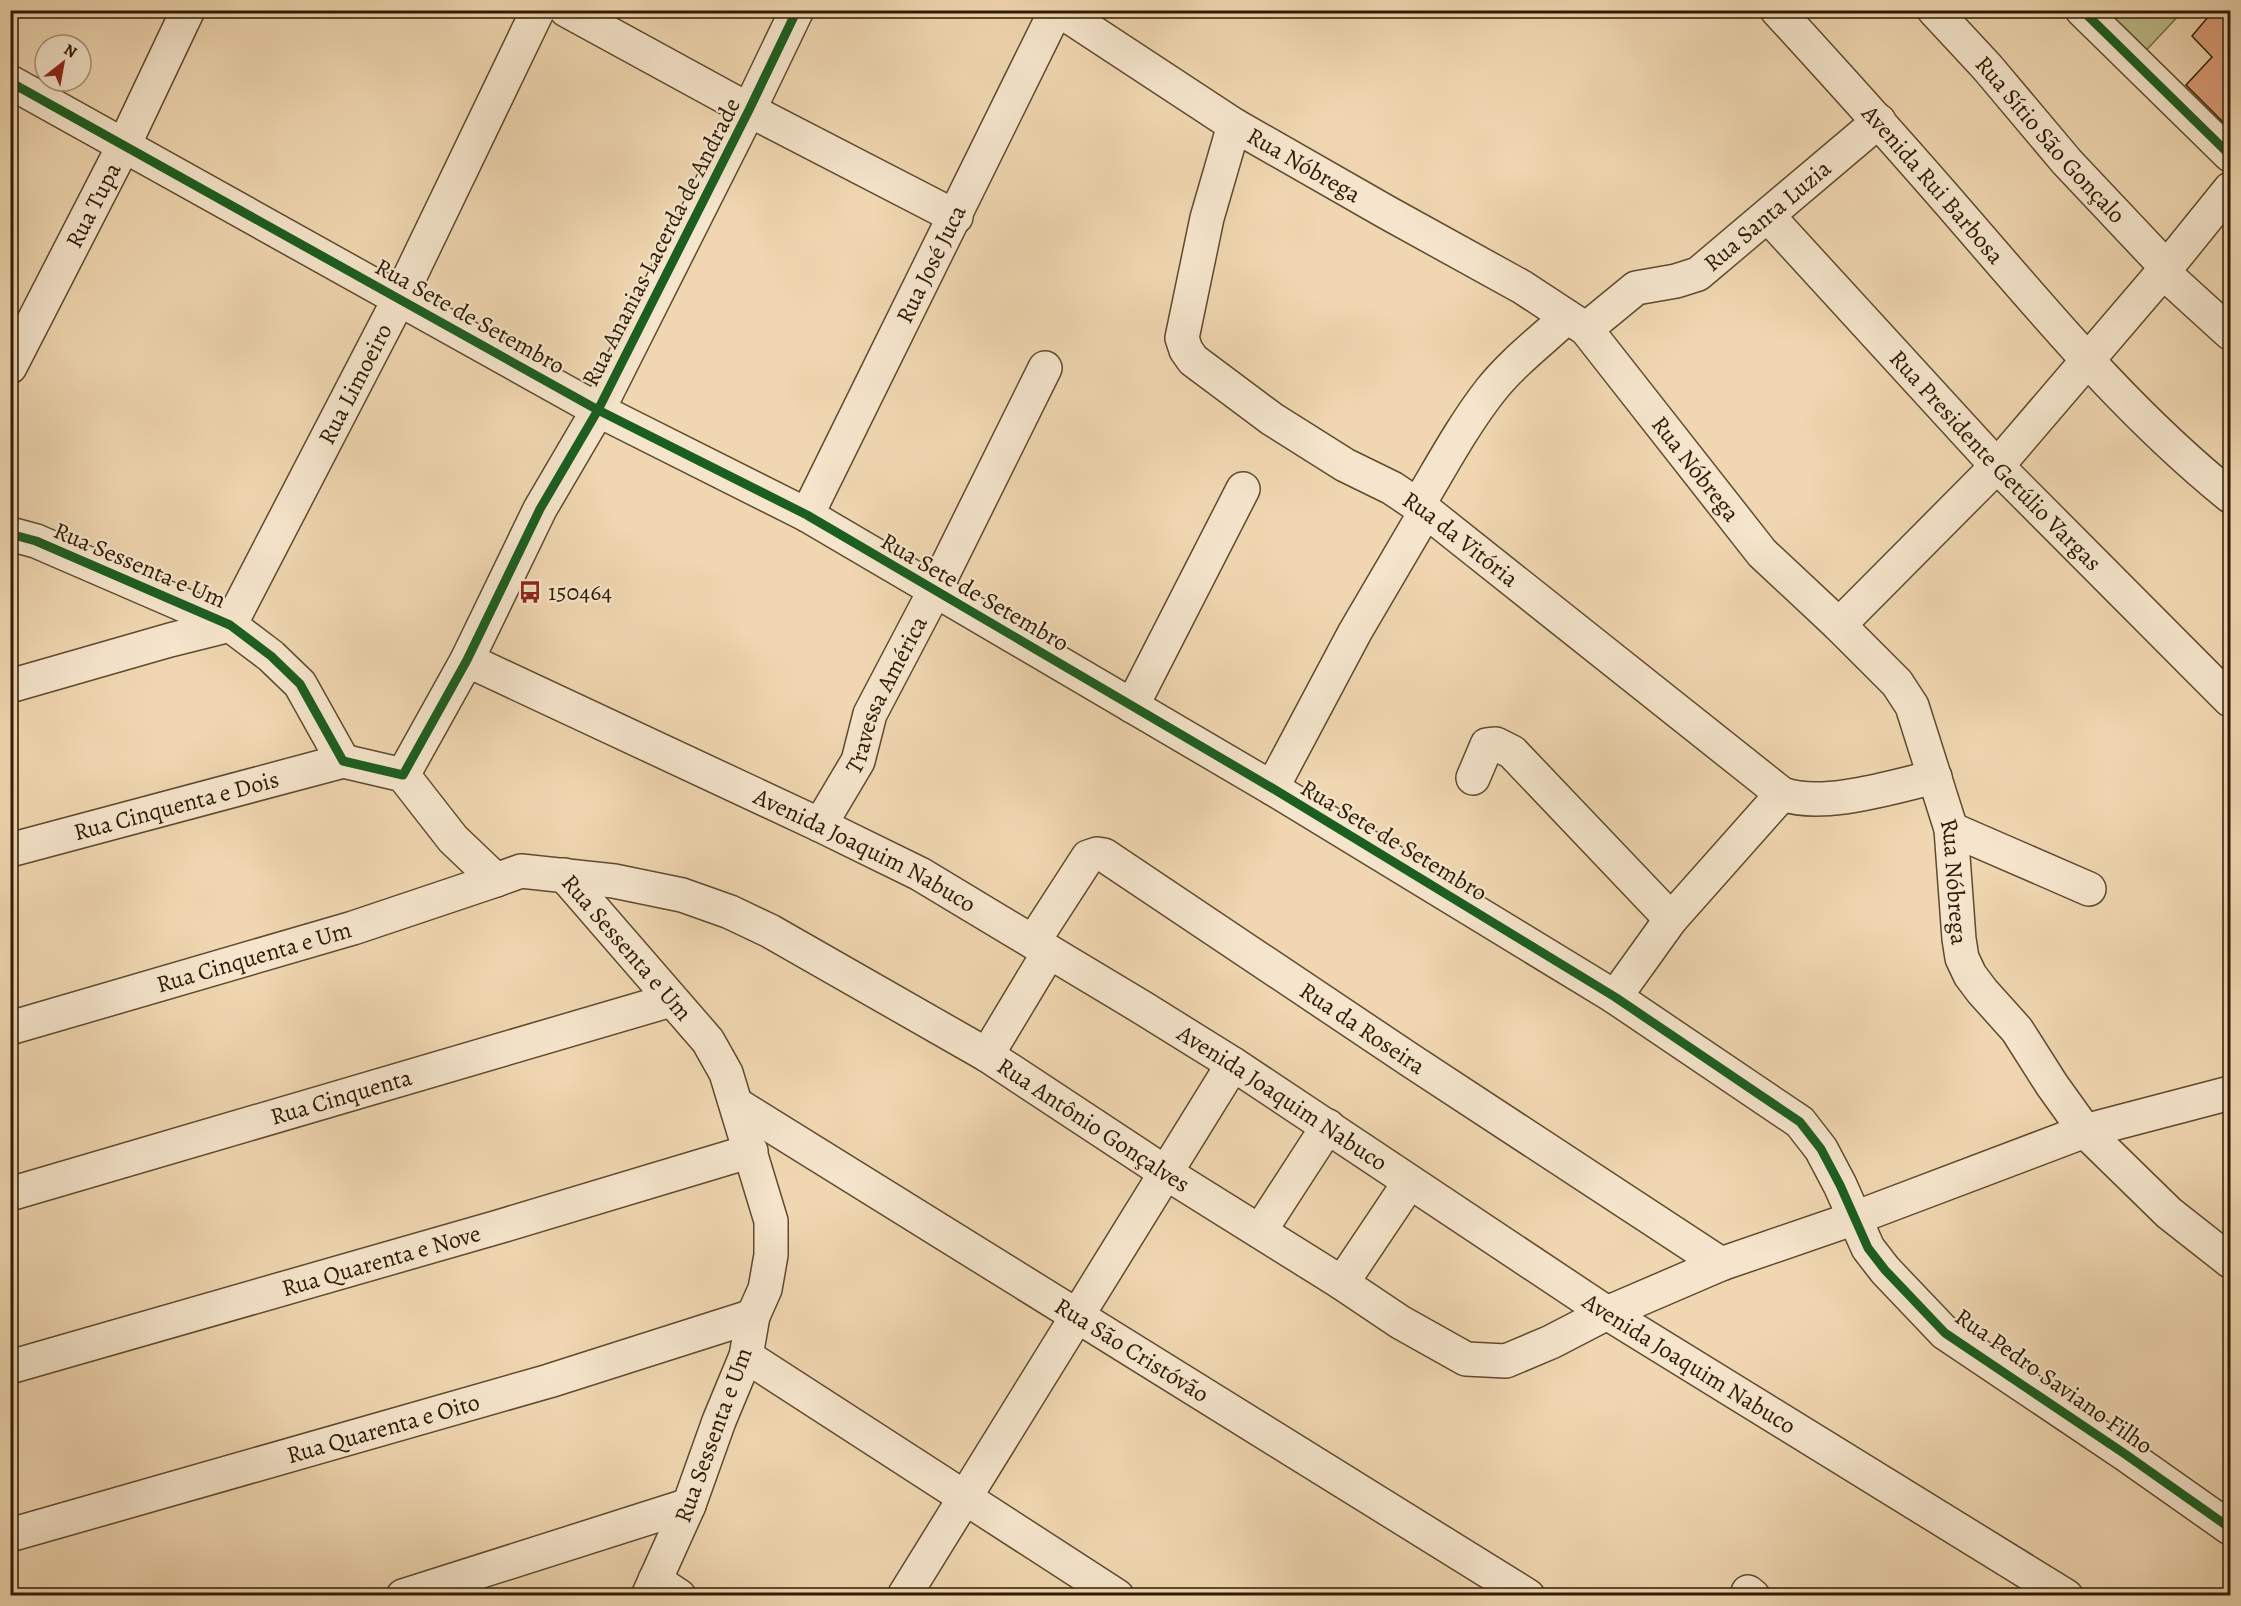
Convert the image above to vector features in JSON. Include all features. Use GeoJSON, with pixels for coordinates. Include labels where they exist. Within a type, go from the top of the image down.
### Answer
{"type":"FeatureCollection","features":[{"type":"Feature","properties":{"kind":"street","name":"Rua Tupa"},"geometry":{"type":"LineString","coordinates":[[10,367],[124,145],[188,10]]}},
{"type":"Feature","properties":{"kind":"street","name":"Rua Limoeiro"},"geometry":{"type":"LineString","coordinates":[[230,625],[399,299],[538,10]]}},
{"type":"Feature","properties":{"kind":"street"},"geometry":{"type":"LineString","coordinates":[[566,10],[749,110],[956,217]]}},
{"type":"Feature","properties":{"kind":"street","name":"Rua Ananias Lacerda de Andrade"},"geometry":{"type":"LineString","coordinates":[[403,775],[467,660],[540,509],[598,410],[797,10]]}},
{"type":"Feature","properties":{"kind":"street","name":"Rua Nóbrega"},"geometry":{"type":"LineString","coordinates":[[1057,10],[1234,125],[1522,287],[1576,323],[1762,554],[1839,625],[1897,683],[1912,706],[1951,829],[1962,958],[1982,991],[2017,1030],[2085,1131],[2169,1213],[2230,1261]]}},
{"type":"Feature","properties":{"kind":"street","name":"Rua José Juca"},"geometry":{"type":"LineString","coordinates":[[807,515],[1057,10]]}},
{"type":"Feature","properties":{"kind":"street","name":"Avenida Rui Barbosa"},"geometry":{"type":"LineString","coordinates":[[1777,10],[1879,121],[2087,362],[2133,410],[2230,496]]}},
{"type":"Feature","properties":{"kind":"street","name":"Rua Sítio São Gonçalo"},"geometry":{"type":"LineString","coordinates":[[1934,10],[2165,270],[2230,333]]}},
{"type":"Feature","properties":{"kind":"street"},"geometry":{"type":"LineString","coordinates":[[2082,10],[2230,155]]}},
{"type":"Feature","properties":{"kind":"street","name":"Rua Sete de Setembro"},"geometry":{"type":"LineString","coordinates":[[10,82],[598,410],[807,515],[934,592],[1272,788],[1615,997],[1800,1122],[1821,1149],[1855,1218]]}},
{"type":"Feature","properties":{"kind":"street","name":"Rua Santa Luzia"},"geometry":{"type":"LineString","coordinates":[[1272,788],[1456,441],[1490,391],[1510,369],[1576,323],[1636,288],[1676,281],[1698,274],[1879,121]]}},
{"type":"Feature","properties":{"kind":"street","name":"Rua da Vitória"},"geometry":{"type":"LineString","coordinates":[[1234,125],[1207,218],[1182,338],[1185,350],[1193,360],[1272,419],[1345,465],[1392,488],[1422,508],[1782,794],[1794,799],[1813,800],[1869,793],[1935,777]]}},
{"type":"Feature","properties":{"kind":"street"},"geometry":{"type":"LineString","coordinates":[[1839,625],[1997,466],[2165,270],[2230,189]]}},
{"type":"Feature","properties":{"kind":"street","name":"Rua Presidente Getúlio Vargas"},"geometry":{"type":"LineString","coordinates":[[1768,216],[1997,466],[2230,700]]}},
{"type":"Feature","properties":{"kind":"street","name":"Travessa América"},"geometry":{"type":"LineString","coordinates":[[820,825],[858,761],[870,714],[934,592],[1045,368]]}},
{"type":"Feature","properties":{"kind":"street"},"geometry":{"type":"LineString","coordinates":[[1132,706],[1244,489]]}},
{"type":"Feature","properties":{"kind":"street","name":"Rua Sessenta e Um"},"geometry":{"type":"LineString","coordinates":[[10,534],[36,541],[230,625],[272,656],[300,684],[343,761]]}},
{"type":"Feature","properties":{"kind":"street"},"geometry":{"type":"LineString","coordinates":[[10,686],[230,625]]}},
{"type":"Feature","properties":{"kind":"street","name":"Avenida Joaquim Nabuco"},"geometry":{"type":"LineString","coordinates":[[467,660],[920,874],[1233,1064],[1607,1313],[2066,1596]]}},
{"type":"Feature","properties":{"kind":"street"},"geometry":{"type":"LineString","coordinates":[[1473,778],[1487,745],[1496,744],[1512,752],[1671,919]]}},
{"type":"Feature","properties":{"kind":"street"},"geometry":{"type":"LineString","coordinates":[[343,761],[403,775],[453,839],[496,880]]}},
{"type":"Feature","properties":{"kind":"street","name":"Rua Cinquenta e Dois"},"geometry":{"type":"LineString","coordinates":[[10,850],[343,761]]}},
{"type":"Feature","properties":{"kind":"street"},"geometry":{"type":"LineString","coordinates":[[1615,997],[1671,919],[1782,794]]}},
{"type":"Feature","properties":{"kind":"street"},"geometry":{"type":"LineString","coordinates":[[1951,829],[2089,889]]}},
{"type":"Feature","properties":{"kind":"street","name":"Rua da Roseira"},"geometry":{"type":"LineString","coordinates":[[987,1055],[1088,857],[1097,854],[1104,855],[1413,1062],[1721,1264]]}},
{"type":"Feature","properties":{"kind":"street","name":"Rua Sessenta e Um"},"geometry":{"type":"LineString","coordinates":[[496,880],[521,871],[564,876],[708,1041],[726,1073],[771,1221],[771,1255],[765,1290],[753,1316],[746,1356],[723,1410],[661,1590]]}},
{"type":"Feature","properties":{"kind":"street","name":"Rua Antônio Gonçalves"},"geometry":{"type":"LineString","coordinates":[[564,876],[614,881],[682,895],[730,912],[770,931],[987,1055],[1166,1173],[1400,1322],[1466,1359],[1506,1361],[1551,1342],[1607,1313],[1721,1264],[1855,1218],[2085,1131],[2225,1094]]}},
{"type":"Feature","properties":{"kind":"street","name":"Rua Cinquenta e Um"},"geometry":{"type":"LineString","coordinates":[[10,1029],[353,928],[496,880]]}},
{"type":"Feature","properties":{"kind":"street","name":"Rua Cinquenta"},"geometry":{"type":"LineString","coordinates":[[10,1194],[671,1000]]}},
{"type":"Feature","properties":{"kind":"street"},"geometry":{"type":"LineString","coordinates":[[904,1596],[1233,1064]]}},
{"type":"Feature","properties":{"kind":"street","name":"Rua São Cristóvão"},"geometry":{"type":"LineString","coordinates":[[736,1104],[1528,1596]]}},
{"type":"Feature","properties":{"kind":"street"},"geometry":{"type":"LineString","coordinates":[[1260,1231],[1328,1126]]}},
{"type":"Feature","properties":{"kind":"street","name":"Rua Quarenta e Nove"},"geometry":{"type":"LineString","coordinates":[[10,1367],[487,1230],[751,1151]]}},
{"type":"Feature","properties":{"kind":"street"},"geometry":{"type":"LineString","coordinates":[[1342,1283],[1409,1183]]}},
{"type":"Feature","properties":{"kind":"street","name":"Rua Pedro Saviano Filho"},"geometry":{"type":"LineString","coordinates":[[1855,1218],[1868,1248],[1945,1333],[2230,1528]]}},
{"type":"Feature","properties":{"kind":"street","name":"Rua Quarenta e Oito"},"geometry":{"type":"LineString","coordinates":[[10,1535],[549,1382],[753,1316]]}},
{"type":"Feature","properties":{"kind":"street"},"geometry":{"type":"LineString","coordinates":[[746,1356],[1117,1596]]}},
{"type":"Feature","properties":{"kind":"street"},"geometry":{"type":"LineString","coordinates":[[403,1596],[689,1505]]}},
{"type":"Feature","properties":{"kind":"green space"},"geometry":{"type":"Polygon","coordinates":[[[2123,11],[2183,11],[2138,59],[2106,29],[2123,11]]]}},
{"type":"Feature","properties":{"kind":"building"},"geometry":{"type":"Polygon","coordinates":[[[2214,10],[2219,10],[2230,21],[2230,129],[2186,85],[2212,57],[2192,36],[2214,10]]]}},
{"type":"Feature","properties":{"kind":"cycle path"},"geometry":{"type":"LineString","coordinates":[[10,534],[36,541],[230,625],[271,656],[300,684],[343,761],[403,775],[467,660],[540,509],[598,410],[797,10]]}},
{"type":"Feature","properties":{"kind":"cycle path"},"geometry":{"type":"LineString","coordinates":[[2082,10],[2230,155]]}},
{"type":"Feature","properties":{"kind":"cycle path"},"geometry":{"type":"LineString","coordinates":[[10,82],[598,410],[807,515],[1272,788],[1615,997],[1800,1122],[1821,1149],[1868,1248],[1885,1270],[1945,1333],[2230,1528]]}},
{"type":"Feature","properties":{"kind":"place","name":"150464"},"geometry":{"type":"Point","coordinates":[530,592]}}]}
